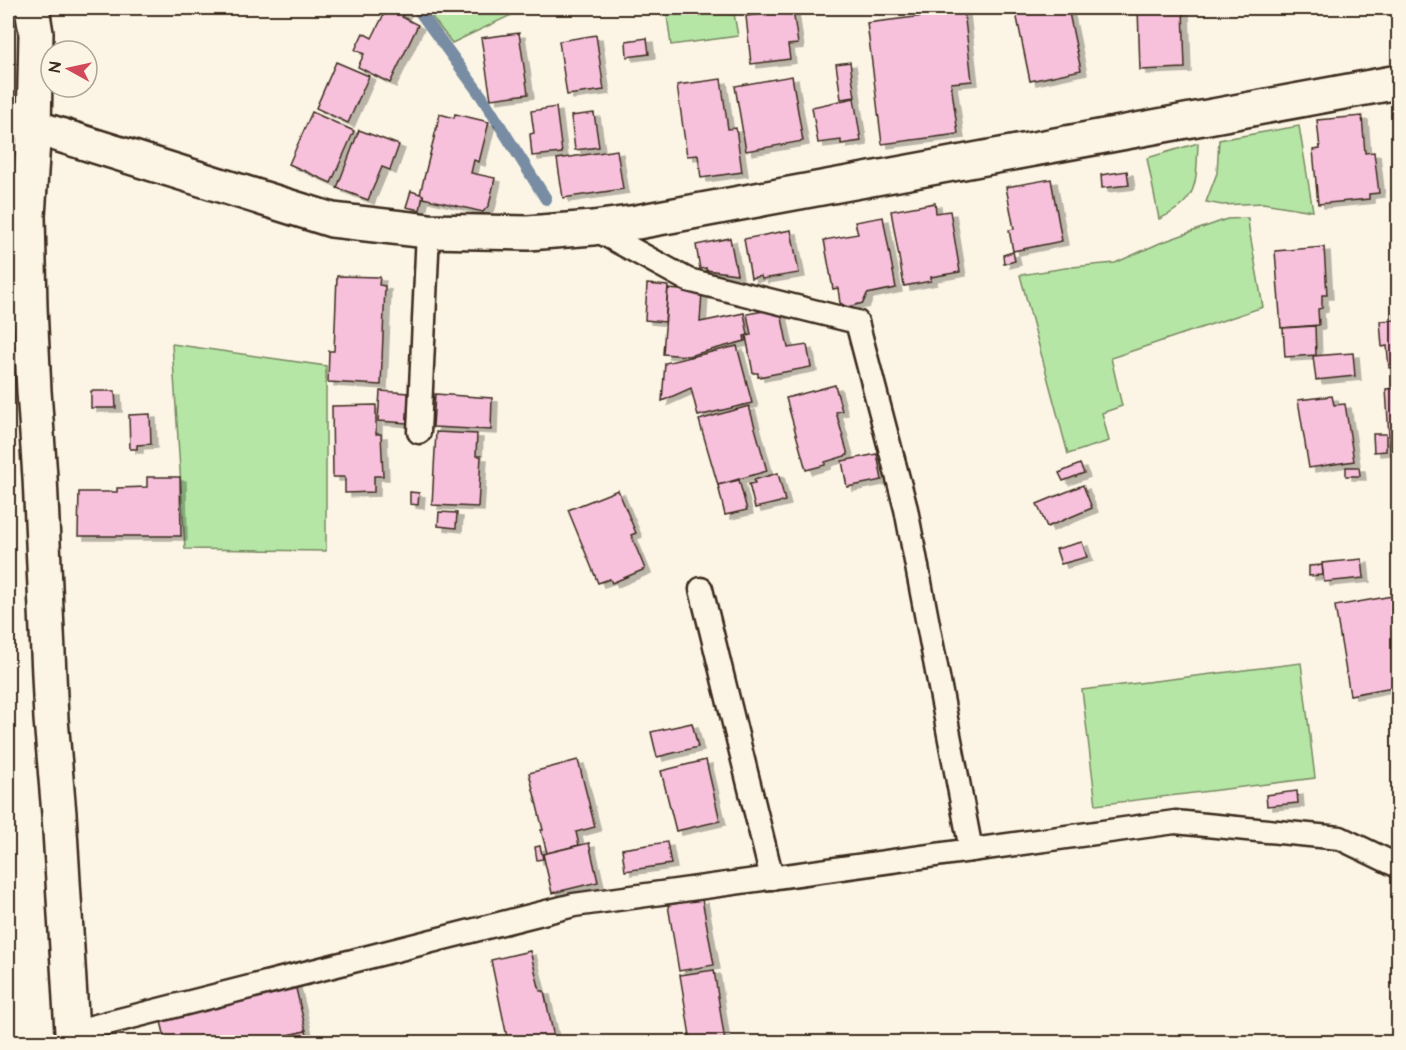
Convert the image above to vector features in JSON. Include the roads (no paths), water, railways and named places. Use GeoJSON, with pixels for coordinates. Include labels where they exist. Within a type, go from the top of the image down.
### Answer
{"type":"FeatureCollection","features":[{"type":"Feature","properties":{"kind":"street"},"geometry":{"type":"LineString","coordinates":[[32,8],[36,33],[20,122],[28,216],[32,345],[51,719],[73,1037]]}},
{"type":"Feature","properties":{"kind":"street"},"geometry":{"type":"LineString","coordinates":[[20,122],[332,220],[428,231],[528,233],[593,228],[648,220],[1398,82]]}},
{"type":"Feature","properties":{"kind":"lane"},"geometry":{"type":"LineString","coordinates":[[593,228],[688,280],[857,321],[906,509],[971,850]]}},
{"type":"Feature","properties":{"kind":"lane"},"geometry":{"type":"LineString","coordinates":[[419,432],[428,231]]}},
{"type":"Feature","properties":{"kind":"lane"},"geometry":{"type":"LineString","coordinates":[[701,589],[772,878]]}},
{"type":"Feature","properties":{"kind":"lane"},"geometry":{"type":"LineString","coordinates":[[73,1037],[574,905],[1175,822],[1340,838],[1398,866]]}},
{"type":"Feature","properties":{"kind":"waterway"},"geometry":{"type":"LineString","coordinates":[[417,8],[482,97],[546,199]]}}]}
